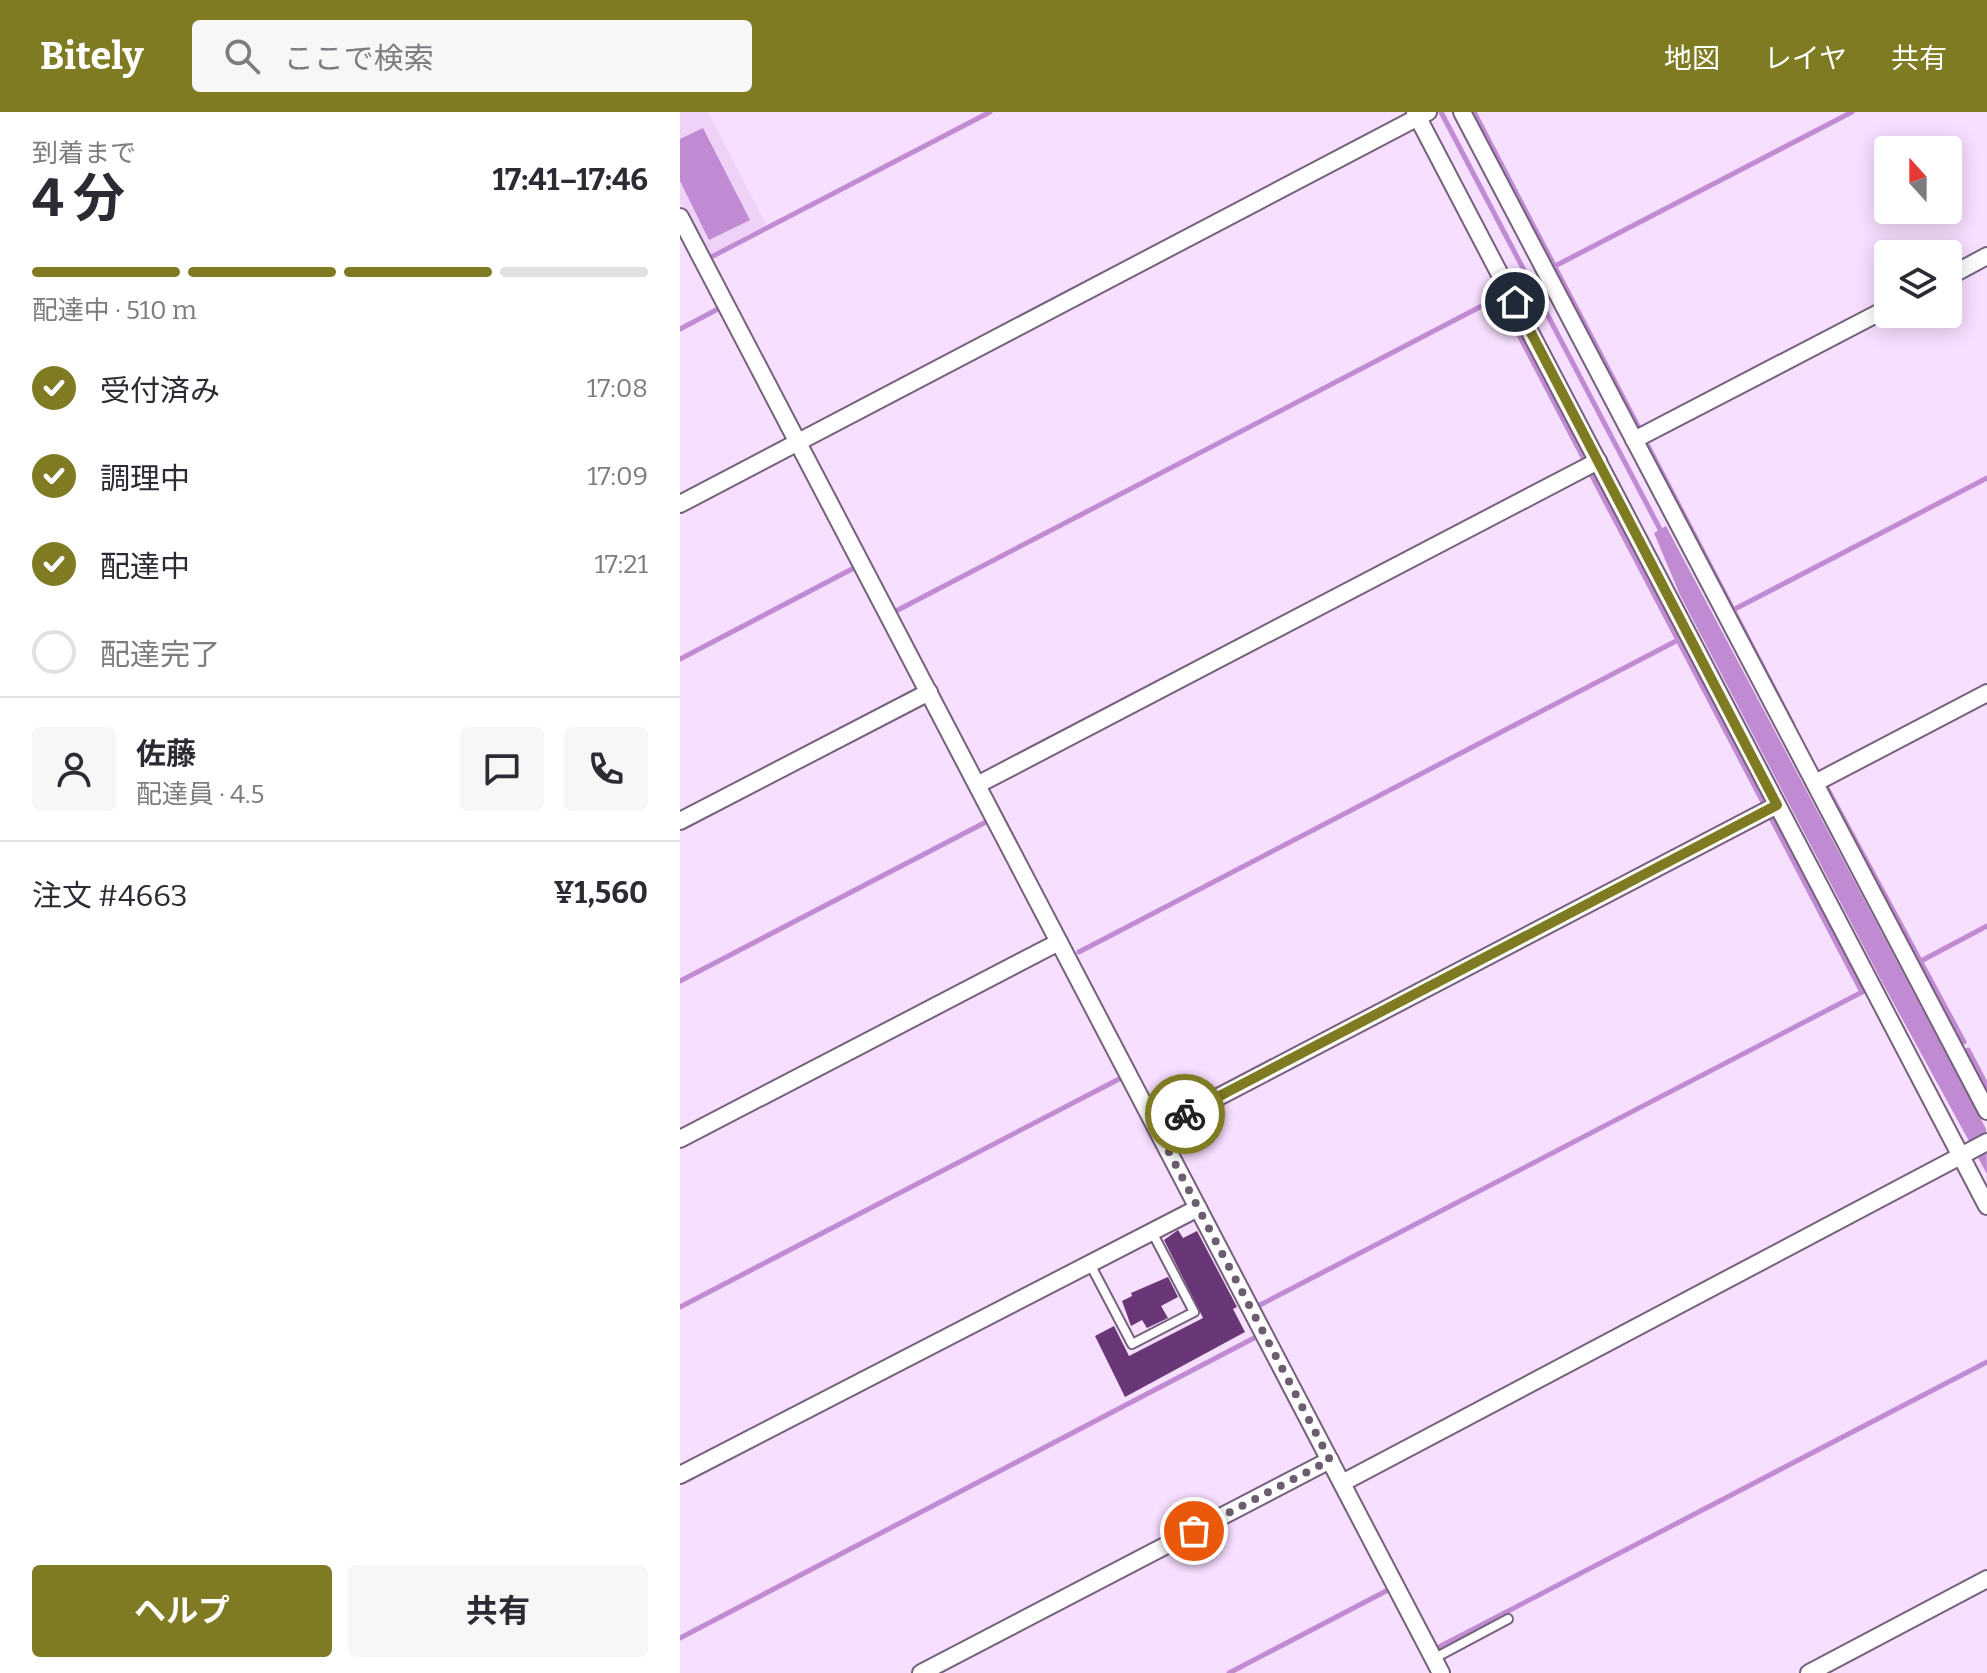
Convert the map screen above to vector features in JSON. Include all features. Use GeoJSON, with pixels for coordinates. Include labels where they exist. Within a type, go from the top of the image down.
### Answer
{"type":"FeatureCollection","features":[{"type":"Feature","properties":{"kind":"street"},"geometry":{"type":"LineString","coordinates":[[1462,112],[1987,1111]]}},
{"type":"Feature","properties":{"kind":"street"},"geometry":{"type":"LineString","coordinates":[[680,504],[1421,114],[1777,805],[1965,1154],[1987,1206]]}},
{"type":"Feature","properties":{"kind":"street"},"geometry":{"type":"LineString","coordinates":[[680,217],[1437,1666]]}},
{"type":"Feature","properties":{"kind":"street"},"geometry":{"type":"LineString","coordinates":[[1962,269],[1987,256]]}},
{"type":"Feature","properties":{"kind":"street"},"geometry":{"type":"LineString","coordinates":[[1634,440],[1874,315]]}},
{"type":"Feature","properties":{"kind":"street"},"geometry":{"type":"LineString","coordinates":[[977,785],[1598,461]]}},
{"type":"Feature","properties":{"kind":"street"},"geometry":{"type":"LineString","coordinates":[[680,821],[929,692]]}},
{"type":"Feature","properties":{"kind":"street"},"geometry":{"type":"LineString","coordinates":[[1815,783],[1987,693]]}},
{"type":"Feature","properties":{"kind":"street"},"geometry":{"type":"LineString","coordinates":[[1157,1129],[1777,805]]}},
{"type":"Feature","properties":{"kind":"street"},"geometry":{"type":"LineString","coordinates":[[680,1139],[1059,942]]}},
{"type":"Feature","properties":{"kind":"street"},"geometry":{"type":"LineString","coordinates":[[1342,1483],[1987,1142]]}},
{"type":"Feature","properties":{"kind":"street"},"geometry":{"type":"LineString","coordinates":[[680,1475],[1198,1208]]}},
{"type":"Feature","properties":{"kind":"street"},"geometry":{"type":"LineString","coordinates":[[921,1673],[1330,1460]]}},
{"type":"Feature","properties":{"kind":"street"},"geometry":{"type":"LineString","coordinates":[[1809,1673],[1987,1579]]}},
{"type":"Feature","properties":{"kind":"lane"},"geometry":{"type":"LineString","coordinates":[[1090,1263],[1132,1344],[1194,1312],[1152,1231]]}},
{"type":"Feature","properties":{"kind":"lane"},"geometry":{"type":"LineString","coordinates":[[1437,1666],[1508,1619]]}},
{"type":"Feature","properties":{"kind":"shaded area"},"geometry":{"type":"Polygon","coordinates":[[[680,112],[708,112],[766,225],[708,255],[680,202],[680,112]]]}},
{"type":"Feature","properties":{"kind":"shaded area"},"geometry":{"type":"Polygon","coordinates":[[[703,128],[750,220],[709,240],[680,181],[680,139],[703,128]]]}},
{"type":"Feature","properties":{"kind":"shaded area"},"geometry":{"type":"Polygon","coordinates":[[[1666,526],[1986,1129],[1987,1174],[1882,982],[1680,595],[1654,533],[1666,526]]]}},
{"type":"Feature","properties":{"kind":"building"},"geometry":{"type":"Polygon","coordinates":[[[1178,1230],[1183,1238],[1197,1231],[1237,1307],[1233,1309],[1245,1332],[1125,1397],[1095,1336],[1114,1326],[1129,1356],[1203,1318],[1164,1240],[1178,1230]]]}},
{"type":"Feature","properties":{"kind":"building"},"geometry":{"type":"Polygon","coordinates":[[[1168,1277],[1178,1297],[1161,1306],[1168,1318],[1147,1328],[1142,1320],[1131,1326],[1122,1301],[1132,1296],[1131,1293],[1168,1277]]]}},
{"type":"Feature","properties":{"kind":"waterway"},"geometry":{"type":"LineString","coordinates":[[713,256],[990,112]]}},
{"type":"Feature","properties":{"kind":"waterway"},"geometry":{"type":"LineString","coordinates":[[1441,112],[1662,533]]}},
{"type":"Feature","properties":{"kind":"waterway"},"geometry":{"type":"LineString","coordinates":[[1474,112],[1640,430]]}},
{"type":"Feature","properties":{"kind":"waterway"},"geometry":{"type":"LineString","coordinates":[[1555,266],[1852,112]]}},
{"type":"Feature","properties":{"kind":"waterway"},"geometry":{"type":"LineString","coordinates":[[896,611],[1499,297],[1585,461]]}},
{"type":"Feature","properties":{"kind":"waterway"},"geometry":{"type":"LineString","coordinates":[[680,329],[718,309]]}},
{"type":"Feature","properties":{"kind":"waterway"},"geometry":{"type":"LineString","coordinates":[[1648,446],[1793,725]]}},
{"type":"Feature","properties":{"kind":"waterway"},"geometry":{"type":"LineString","coordinates":[[1590,472],[1764,804]]}},
{"type":"Feature","properties":{"kind":"waterway"},"geometry":{"type":"LineString","coordinates":[[1733,610],[1987,478]]}},
{"type":"Feature","properties":{"kind":"waterway"},"geometry":{"type":"LineString","coordinates":[[680,659],[854,568]]}},
{"type":"Feature","properties":{"kind":"waterway"},"geometry":{"type":"LineString","coordinates":[[1079,952],[1678,640]]}},
{"type":"Feature","properties":{"kind":"waterway"},"geometry":{"type":"LineString","coordinates":[[1827,788],[1964,1042]]}},
{"type":"Feature","properties":{"kind":"waterway"},"geometry":{"type":"LineString","coordinates":[[1770,816],[1862,992]]}},
{"type":"Feature","properties":{"kind":"waterway"},"geometry":{"type":"LineString","coordinates":[[680,981],[986,822]]}},
{"type":"Feature","properties":{"kind":"waterway"},"geometry":{"type":"LineString","coordinates":[[1921,961],[1987,926]]}},
{"type":"Feature","properties":{"kind":"waterway"},"geometry":{"type":"LineString","coordinates":[[1260,1305],[1866,990]]}},
{"type":"Feature","properties":{"kind":"waterway"},"geometry":{"type":"LineString","coordinates":[[1968,1050],[1987,1086]]}},
{"type":"Feature","properties":{"kind":"waterway"},"geometry":{"type":"LineString","coordinates":[[680,1307],[1121,1078]]}},
{"type":"Feature","properties":{"kind":"waterway"},"geometry":{"type":"LineString","coordinates":[[680,1638],[1256,1337]]}},
{"type":"Feature","properties":{"kind":"waterway"},"geometry":{"type":"LineString","coordinates":[[1437,1648],[1987,1362]]}},
{"type":"Feature","properties":{"kind":"waterway"},"geometry":{"type":"LineString","coordinates":[[1229,1673],[1388,1590]]}},
{"type":"Feature","properties":{"kind":"way so far"},"geometry":{"type":"LineString","coordinates":[[1185,1114],[1157,1129],[1330,1460],[1194,1531]]}},
{"type":"Feature","properties":{"kind":"route"},"geometry":{"type":"LineString","coordinates":[[1185,1114],[1777,805],[1515,302]]}}]}
